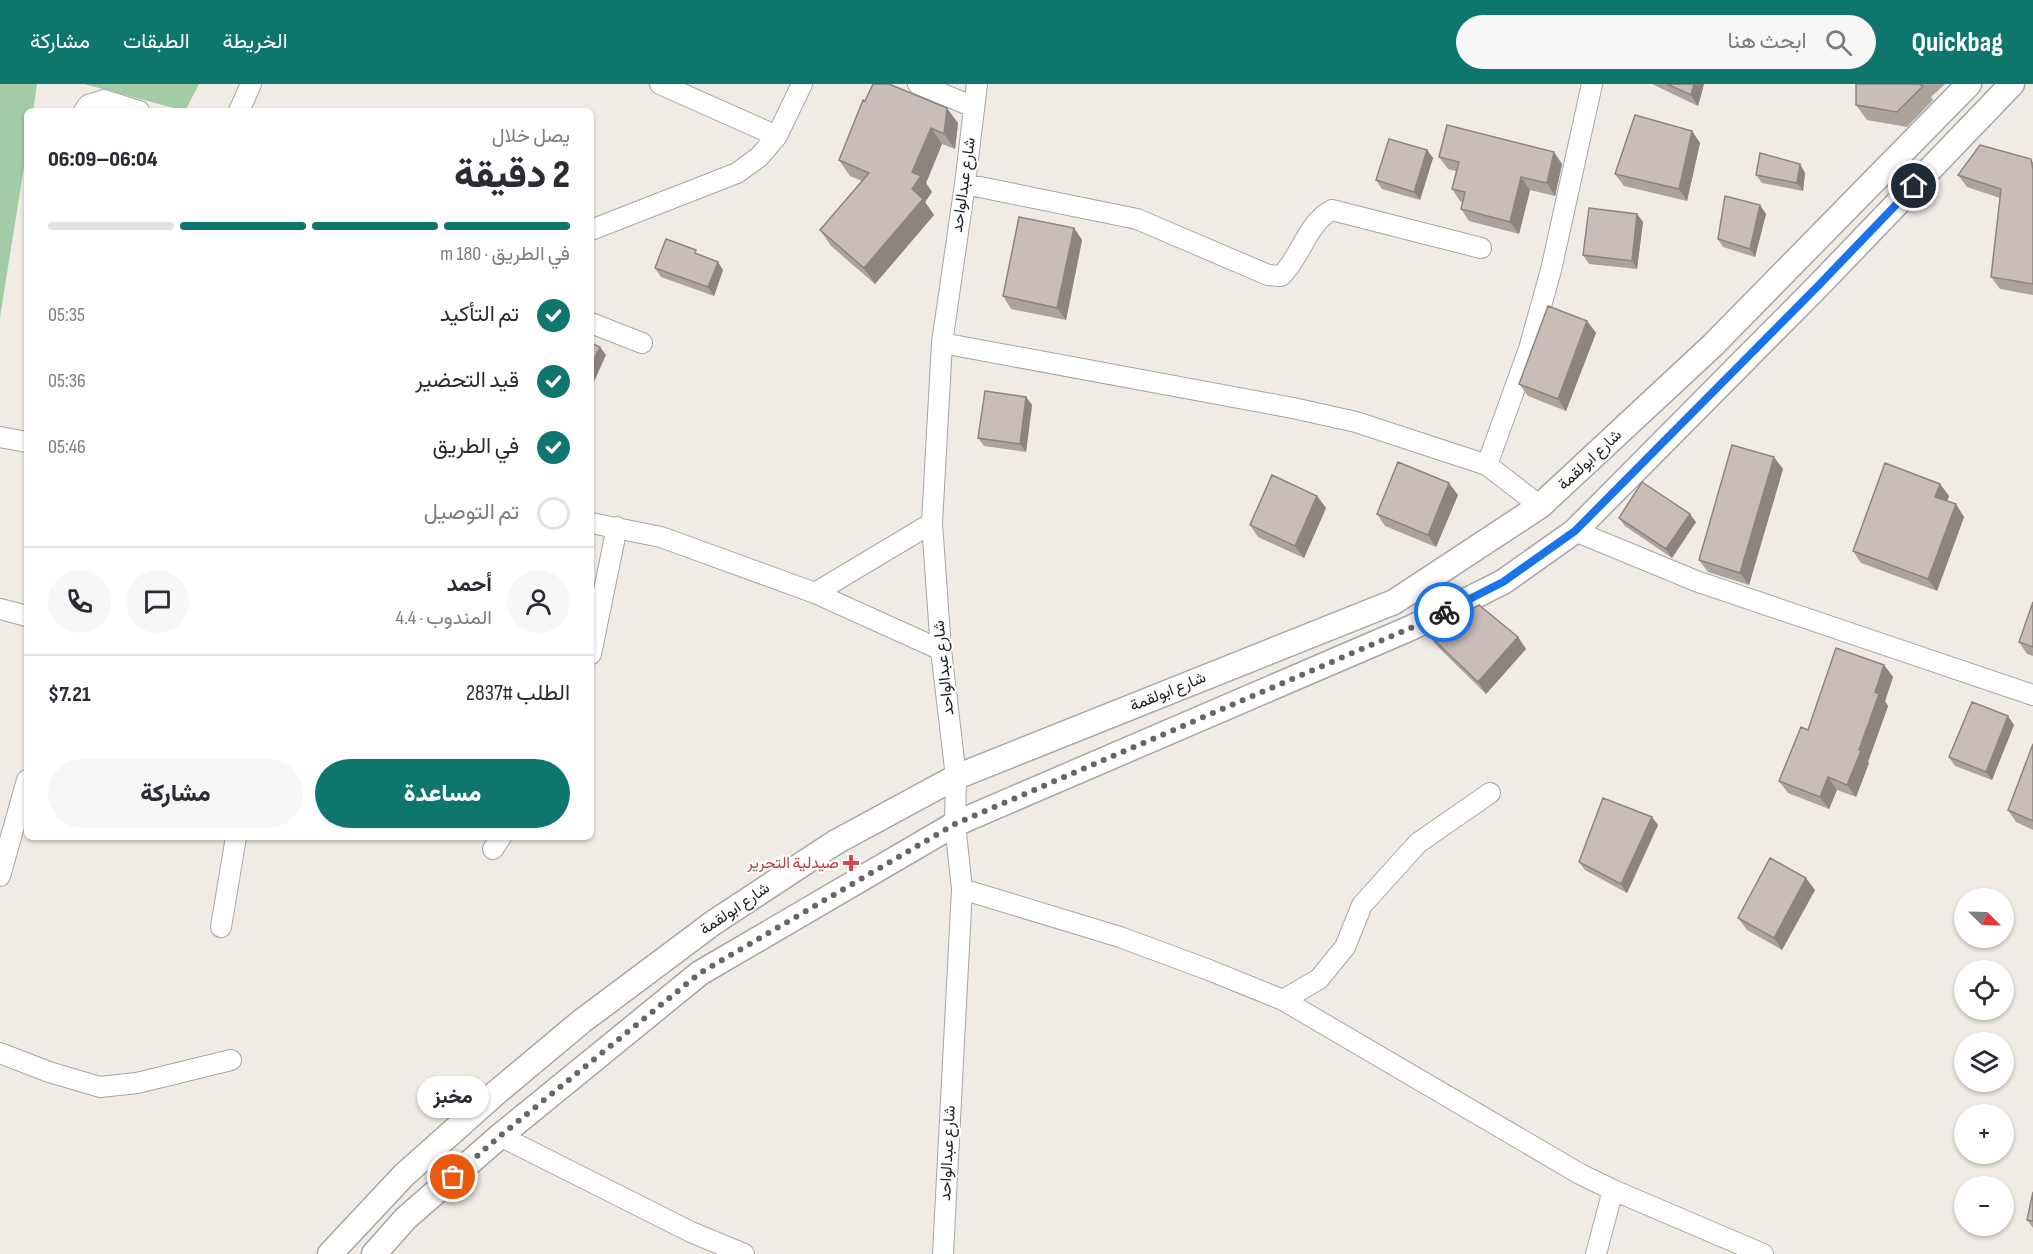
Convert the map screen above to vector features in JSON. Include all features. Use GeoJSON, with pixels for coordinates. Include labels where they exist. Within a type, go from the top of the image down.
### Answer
{"type":"FeatureCollection","features":[{"type":"Feature","properties":{"kind":"street"},"geometry":{"type":"LineString","coordinates":[[240,108],[251,84]]}},
{"type":"Feature","properties":{"kind":"street"},"geometry":{"type":"LineString","coordinates":[[660,84],[777,136]]}},
{"type":"Feature","properties":{"kind":"street"},"geometry":{"type":"LineString","coordinates":[[594,229],[736,173],[759,158],[777,136],[802,84]]}},
{"type":"Feature","properties":{"kind":"street"},"geometry":{"type":"LineString","coordinates":[[918,84],[974,107]]}},
{"type":"Feature","properties":{"kind":"street","name":"شارع عبدالواحد"},"geometry":{"type":"LineString","coordinates":[[943,1254],[962,889],[955,824],[956,777],[941,650],[932,523],[942,343],[977,84]]}},
{"type":"Feature","properties":{"kind":"street"},"geometry":{"type":"LineString","coordinates":[[1487,465],[1528,349],[1551,270],[1592,84]]}},
{"type":"Feature","properties":{"kind":"street","name":"شارع ابولقمة"},"geometry":{"type":"LineString","coordinates":[[330,1254],[404,1175],[497,1092],[582,1021],[712,923],[836,842],[956,777],[1394,602],[1540,506],[1713,345],[1969,84]]}},
{"type":"Feature","properties":{"kind":"street"},"geometry":{"type":"LineString","coordinates":[[374,1254],[406,1218],[500,1136],[700,973],[955,824],[1413,627],[1503,582],[1575,531],[1817,287],[2012,84]]}},
{"type":"Feature","properties":{"kind":"street"},"geometry":{"type":"LineString","coordinates":[[86,108],[87,105],[104,100],[129,108]]}},
{"type":"Feature","properties":{"kind":"street"},"geometry":{"type":"LineString","coordinates":[[965,184],[1137,219],[1269,275],[1281,276],[1290,267],[1320,216],[1332,210],[1481,248]]}},
{"type":"Feature","properties":{"kind":"street"},"geometry":{"type":"LineString","coordinates":[[594,324],[642,343]]}},
{"type":"Feature","properties":{"kind":"street"},"geometry":{"type":"LineString","coordinates":[[942,343],[1293,408],[1356,422],[1487,465],[1540,506]]}},
{"type":"Feature","properties":{"kind":"street"},"geometry":{"type":"LineString","coordinates":[[0,437],[24,441]]}},
{"type":"Feature","properties":{"kind":"street"},"geometry":{"type":"LineString","coordinates":[[815,593],[932,523]]}},
{"type":"Feature","properties":{"kind":"street"},"geometry":{"type":"LineString","coordinates":[[594,524],[662,537],[815,593],[941,650]]}},
{"type":"Feature","properties":{"kind":"street"},"geometry":{"type":"LineString","coordinates":[[594,639],[617,527]]}},
{"type":"Feature","properties":{"kind":"street"},"geometry":{"type":"LineString","coordinates":[[1575,531],[1696,581],[2033,695]]}},
{"type":"Feature","properties":{"kind":"street"},"geometry":{"type":"LineString","coordinates":[[0,609],[24,615]]}},
{"type":"Feature","properties":{"kind":"street"},"geometry":{"type":"LineString","coordinates":[[0,876],[24,791]]}},
{"type":"Feature","properties":{"kind":"street"},"geometry":{"type":"LineString","coordinates":[[1283,1000],[1319,979],[1345,947],[1362,905],[1418,843],[1490,793]]}},
{"type":"Feature","properties":{"kind":"street"},"geometry":{"type":"LineString","coordinates":[[221,927],[236,840]]}},
{"type":"Feature","properties":{"kind":"street"},"geometry":{"type":"LineString","coordinates":[[962,889],[1120,938],[1283,1000],[1580,1174],[1763,1254]]}},
{"type":"Feature","properties":{"kind":"street"},"geometry":{"type":"LineString","coordinates":[[0,1053],[49,1072],[100,1087],[136,1083],[231,1060]]}},
{"type":"Feature","properties":{"kind":"street"},"geometry":{"type":"LineString","coordinates":[[500,1136],[691,1232],[744,1254]]}},
{"type":"Feature","properties":{"kind":"street"},"geometry":{"type":"LineString","coordinates":[[1596,1254],[1613,1190]]}},
{"type":"Feature","properties":{"kind":"green space"},"geometry":{"type":"Polygon","coordinates":[[[0,84],[37,84],[33,108],[24,108],[24,167],[0,317],[0,84]]]}},
{"type":"Feature","properties":{"kind":"green space"},"geometry":{"type":"Polygon","coordinates":[[[84,84],[199,84],[187,108],[174,108],[84,84]]]}},
{"type":"Feature","properties":{"kind":"building"},"geometry":{"type":"Polygon","coordinates":[[[873,84],[889,84],[947,108],[944,134],[931,128],[912,172],[921,176],[912,189],[923,199],[864,268],[820,230],[869,173],[839,160],[863,100],[865,101],[873,84]]]}},
{"type":"Feature","properties":{"kind":"building"},"geometry":{"type":"Polygon","coordinates":[[[1667,84],[1694,84],[1691,95],[1667,84]]]}},
{"type":"Feature","properties":{"kind":"building"},"geometry":{"type":"Polygon","coordinates":[[[1856,84],[1919,84],[1923,86],[1897,112],[1856,105],[1856,84]]]}},
{"type":"Feature","properties":{"kind":"building"},"geometry":{"type":"Polygon","coordinates":[[[1635,115],[1692,131],[1679,189],[1615,174],[1635,115]]]}},
{"type":"Feature","properties":{"kind":"building"},"geometry":{"type":"Polygon","coordinates":[[[1447,125],[1554,152],[1547,183],[1521,177],[1510,222],[1461,209],[1465,192],[1452,189],[1459,162],[1439,157],[1447,125]]]}},
{"type":"Feature","properties":{"kind":"building"},"geometry":{"type":"Polygon","coordinates":[[[1389,139],[1427,150],[1414,192],[1376,180],[1389,139]]]}},
{"type":"Feature","properties":{"kind":"building"},"geometry":{"type":"Polygon","coordinates":[[[1980,145],[2031,159],[2033,169],[2033,284],[1991,277],[2001,189],[1958,175],[1980,145]]]}},
{"type":"Feature","properties":{"kind":"building"},"geometry":{"type":"Polygon","coordinates":[[[1760,153],[1800,164],[1797,183],[1756,175],[1760,153]]]}},
{"type":"Feature","properties":{"kind":"building"},"geometry":{"type":"Polygon","coordinates":[[[1725,196],[1760,205],[1750,249],[1718,239],[1725,196]]]}},
{"type":"Feature","properties":{"kind":"building"},"geometry":{"type":"Polygon","coordinates":[[[1589,208],[1637,214],[1632,261],[1583,255],[1589,208]]]}},
{"type":"Feature","properties":{"kind":"building"},"geometry":{"type":"Polygon","coordinates":[[[1019,217],[1074,228],[1057,308],[1003,296],[1019,217]]]}},
{"type":"Feature","properties":{"kind":"building"},"geometry":{"type":"Polygon","coordinates":[[[666,239],[696,250],[695,253],[718,262],[708,287],[655,268],[666,239]]]}},
{"type":"Feature","properties":{"kind":"building"},"geometry":{"type":"Polygon","coordinates":[[[1548,306],[1587,321],[1558,399],[1519,384],[1548,306]]]}},
{"type":"Feature","properties":{"kind":"building"},"geometry":{"type":"Polygon","coordinates":[[[594,344],[600,347],[594,360],[594,344]]]}},
{"type":"Feature","properties":{"kind":"building"},"geometry":{"type":"Polygon","coordinates":[[[985,391],[1026,397],[1020,444],[978,438],[985,391]]]}},
{"type":"Feature","properties":{"kind":"building"},"geometry":{"type":"Polygon","coordinates":[[[1732,445],[1774,457],[1740,573],[1699,560],[1732,445]]]}},
{"type":"Feature","properties":{"kind":"building"},"geometry":{"type":"Polygon","coordinates":[[[1398,462],[1449,483],[1428,535],[1377,514],[1398,462]]]}},
{"type":"Feature","properties":{"kind":"building"},"geometry":{"type":"Polygon","coordinates":[[[1885,463],[1940,484],[1935,497],[1956,504],[1928,579],[1853,551],[1885,463]]]}},
{"type":"Feature","properties":{"kind":"building"},"geometry":{"type":"Polygon","coordinates":[[[1272,475],[1317,496],[1295,546],[1250,525],[1272,475]]]}},
{"type":"Feature","properties":{"kind":"building"},"geometry":{"type":"Polygon","coordinates":[[[1642,482],[1690,514],[1666,549],[1619,518],[1642,482]]]}},
{"type":"Feature","properties":{"kind":"building"},"geometry":{"type":"Polygon","coordinates":[[[2033,602],[2033,647],[2019,642],[2033,602]]]}},
{"type":"Feature","properties":{"kind":"building"},"geometry":{"type":"Polygon","coordinates":[[[1479,605],[1518,637],[1478,682],[1428,634],[1479,605]]]}},
{"type":"Feature","properties":{"kind":"building"},"geometry":{"type":"Polygon","coordinates":[[[1836,648],[1884,665],[1875,692],[1879,694],[1859,750],[1861,751],[1847,785],[1828,777],[1820,797],[1779,781],[1801,727],[1808,730],[1836,648]]]}},
{"type":"Feature","properties":{"kind":"building"},"geometry":{"type":"Polygon","coordinates":[[[1972,702],[2008,716],[1986,772],[1949,757],[1972,702]]]}},
{"type":"Feature","properties":{"kind":"building"},"geometry":{"type":"Polygon","coordinates":[[[2033,744],[2033,821],[2008,810],[2033,744]]]}},
{"type":"Feature","properties":{"kind":"building"},"geometry":{"type":"Polygon","coordinates":[[[1603,798],[1652,817],[1621,884],[1579,862],[1603,798]]]}},
{"type":"Feature","properties":{"kind":"building"},"geometry":{"type":"Polygon","coordinates":[[[1770,858],[1806,878],[1774,938],[1738,918],[1770,858]]]}},
{"type":"Feature","properties":{"kind":"building"},"geometry":{"type":"Polygon","coordinates":[[[2033,1192],[2033,1221],[2027,1220],[2033,1192]]]}},
{"type":"Feature","properties":{"kind":"way so far"},"geometry":{"type":"LineString","coordinates":[[453,1177],[700,973],[955,824],[1444,612]]}},
{"type":"Feature","properties":{"kind":"place","name":"صيدلية التحرير"},"geometry":{"type":"Point","coordinates":[851,863]}},
{"type":"Feature","properties":{"kind":"place","name":"مخبز"},"geometry":{"type":"Point","coordinates":[453,1177]}},
{"type":"Feature","properties":{"kind":"route"},"geometry":{"type":"LineString","coordinates":[[1444,612],[1503,582],[1575,531],[1914,186]]}}]}
